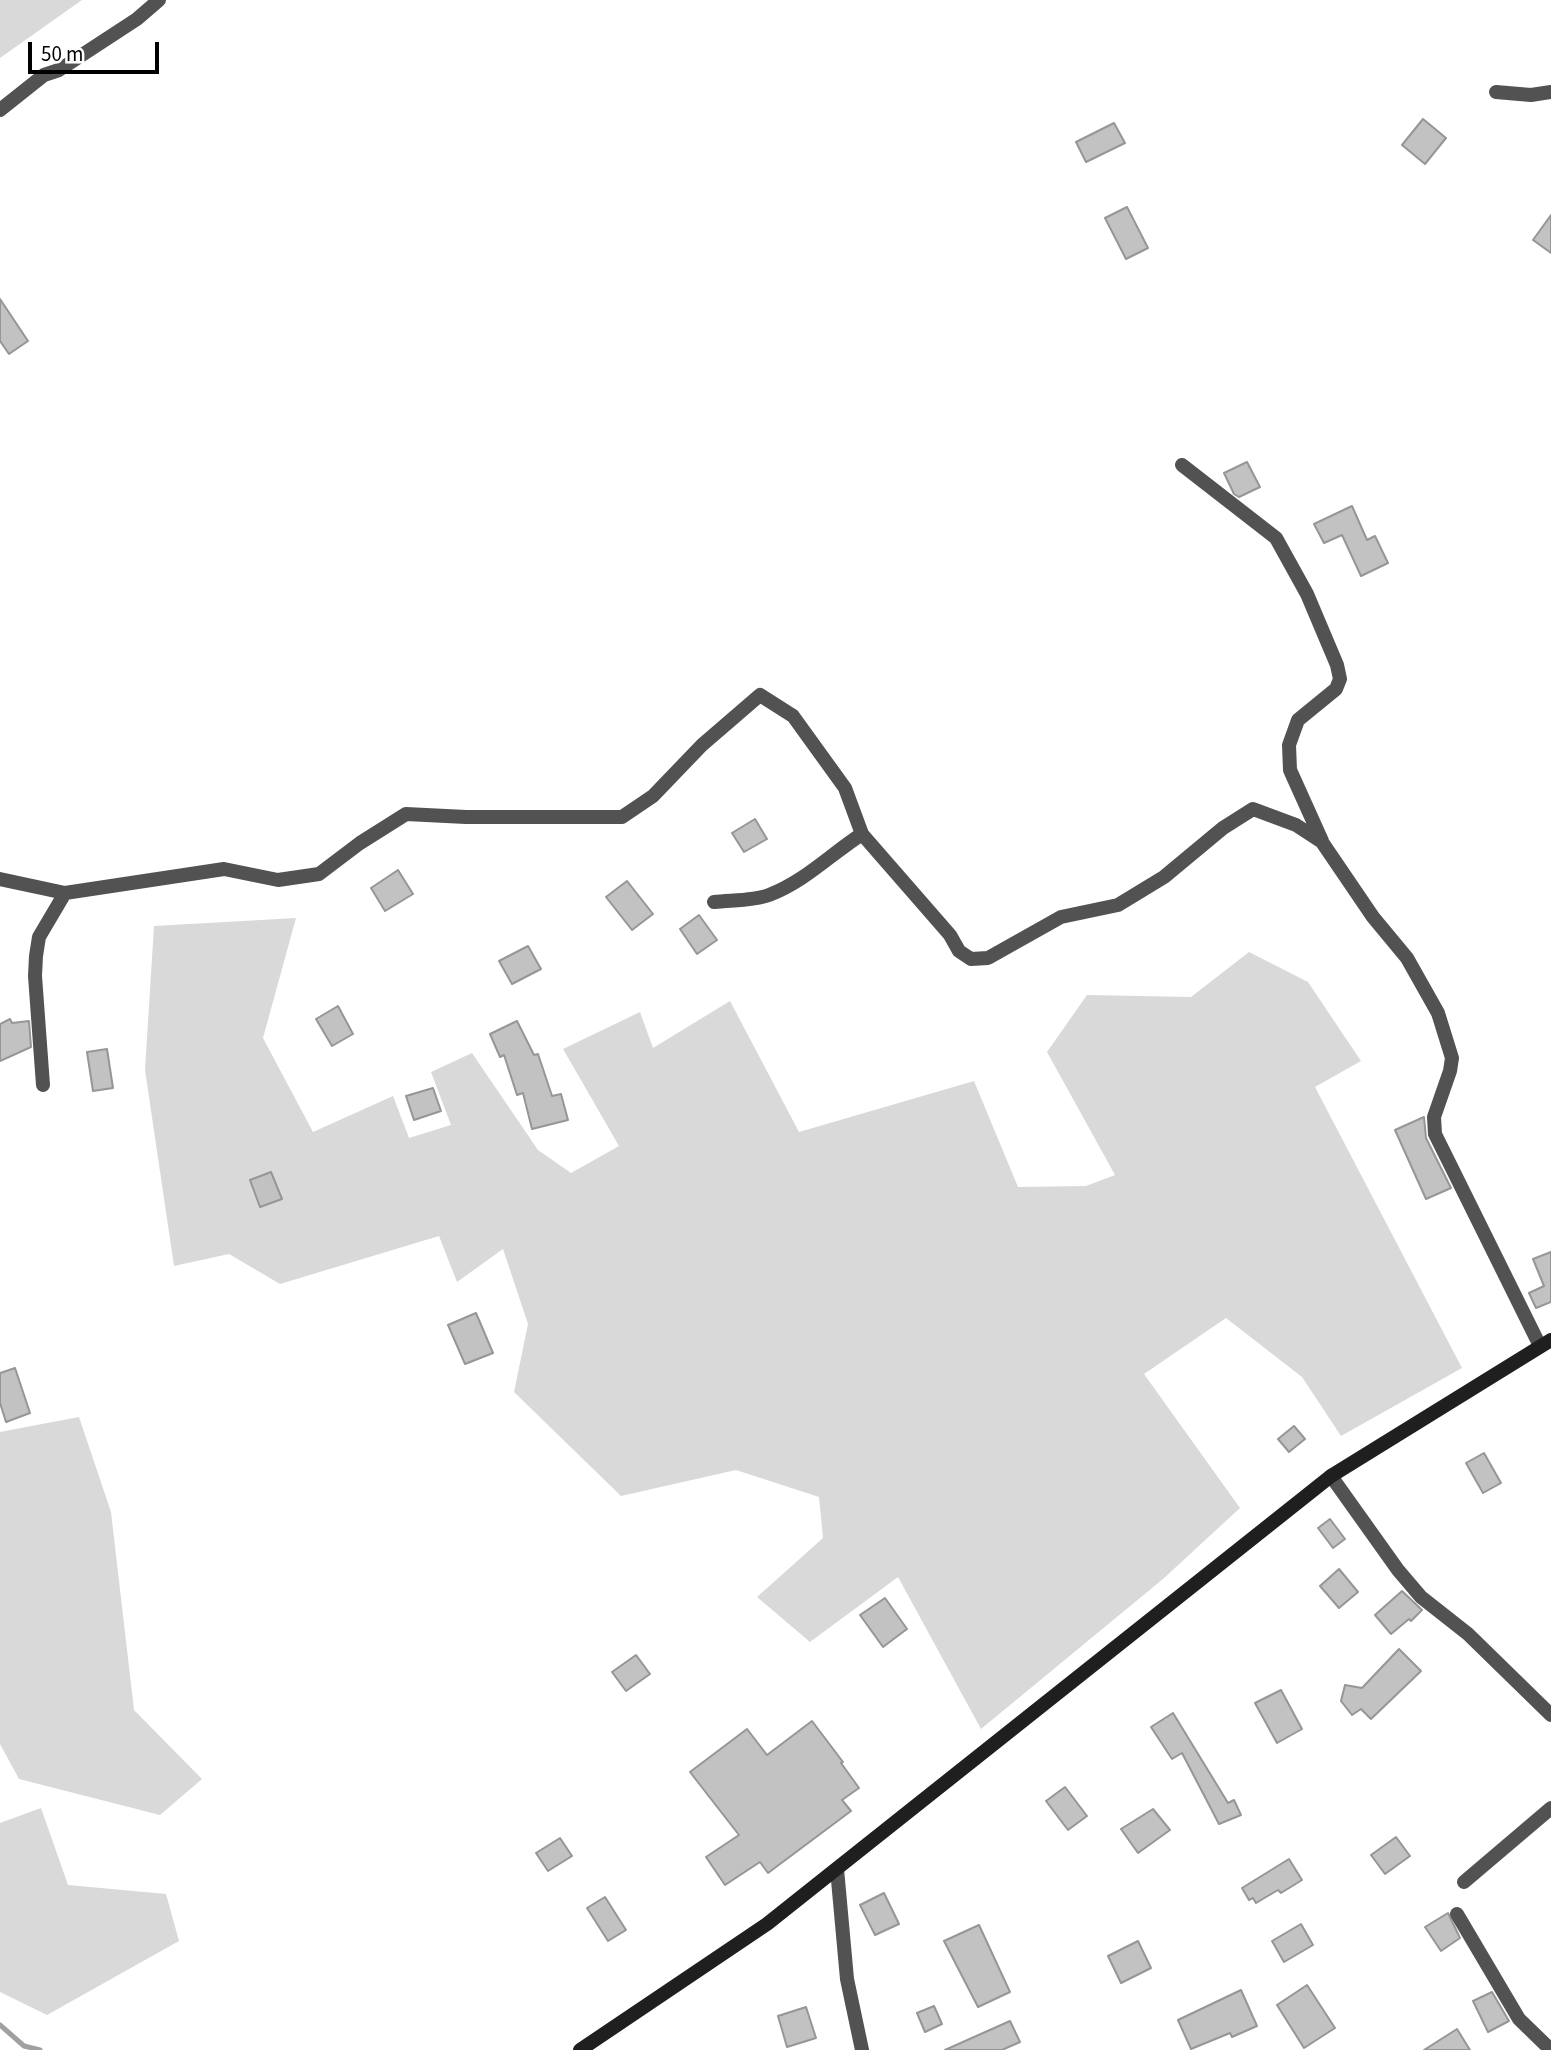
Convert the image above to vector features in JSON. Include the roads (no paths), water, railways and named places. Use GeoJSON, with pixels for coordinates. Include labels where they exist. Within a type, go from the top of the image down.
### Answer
{"type":"FeatureCollection","features":[{"type":"Feature","properties":{"kind":"main road"},"geometry":{"type":"LineString","coordinates":[[580,2050],[767,1924],[1331,1476],[1545,1343]]}},
{"type":"Feature","properties":{"kind":"street"},"geometry":{"type":"LineString","coordinates":[[0,110],[44,75],[59,70],[136,19],[159,0]]}},
{"type":"Feature","properties":{"kind":"street"},"geometry":{"type":"LineString","coordinates":[[1496,92],[1551,92]]}},
{"type":"Feature","properties":{"kind":"street"},"geometry":{"type":"LineString","coordinates":[[1182,465],[1276,538],[1307,594],[1337,665],[1340,679],[1336,689],[1298,720],[1289,745],[1290,769],[1322,842],[1373,917],[1407,958],[1438,1013],[1452,1058],[1451,1071],[1434,1117],[1435,1134],[1545,1343]]}},
{"type":"Feature","properties":{"kind":"street"},"geometry":{"type":"LineString","coordinates":[[0,879],[65,893],[224,869],[278,880],[320,874],[406,814],[466,817],[622,817],[653,796],[702,745],[760,695],[793,716],[845,788],[862,834],[950,935],[959,951],[971,959],[988,958],[1061,917],[1118,905],[1164,877],[1223,828],[1253,809],[1296,825],[1322,842]]}},
{"type":"Feature","properties":{"kind":"street"},"geometry":{"type":"LineString","coordinates":[[714,902],[767,896],[806,876],[833,853],[862,834]]}},
{"type":"Feature","properties":{"kind":"street"},"geometry":{"type":"LineString","coordinates":[[43,1084],[36,956],[39,937],[65,893]]}},
{"type":"Feature","properties":{"kind":"street"},"geometry":{"type":"LineString","coordinates":[[1331,1476],[1398,1570],[1422,1597],[1468,1634],[1551,1715]]}},
{"type":"Feature","properties":{"kind":"street"},"geometry":{"type":"LineString","coordinates":[[1464,1882],[1551,1808]]}},
{"type":"Feature","properties":{"kind":"street"},"geometry":{"type":"LineString","coordinates":[[837,1868],[848,1979],[862,2050]]}},
{"type":"Feature","properties":{"kind":"street"},"geometry":{"type":"LineString","coordinates":[[1457,1914],[1520,2019],[1551,2050]]}},
{"type":"Feature","properties":{"kind":"waterway"},"geometry":{"type":"LineString","coordinates":[[0,2025],[24,2046],[40,2050]]}}]}
